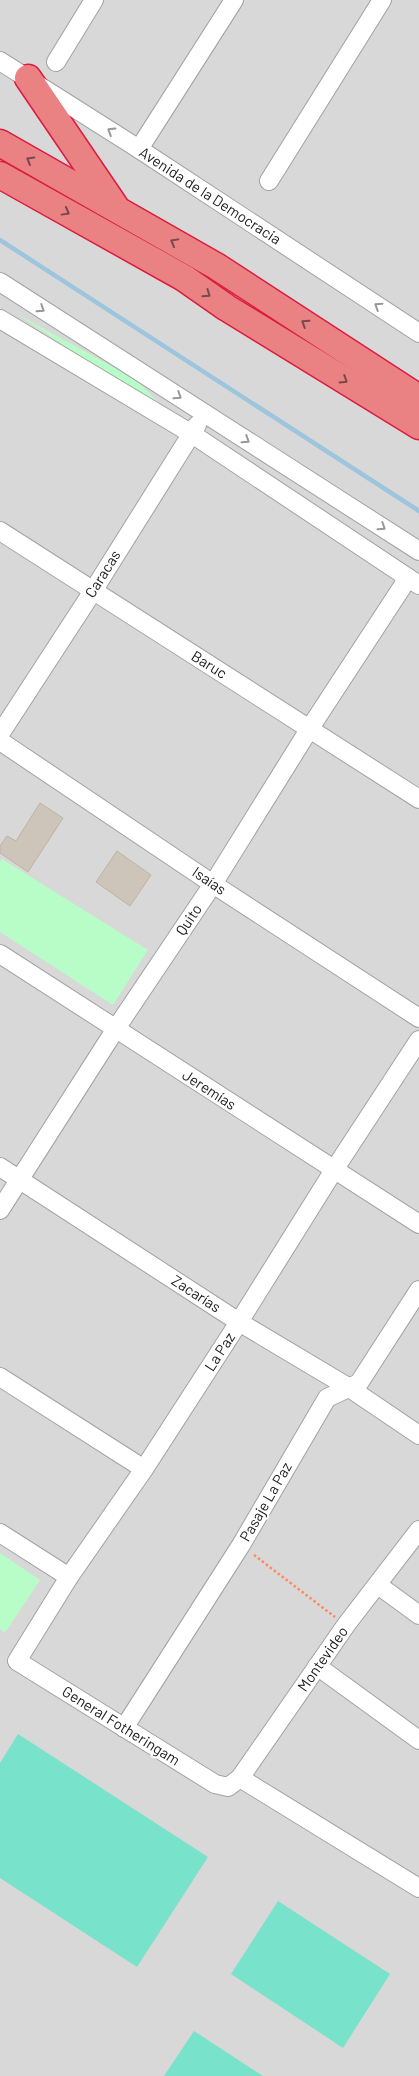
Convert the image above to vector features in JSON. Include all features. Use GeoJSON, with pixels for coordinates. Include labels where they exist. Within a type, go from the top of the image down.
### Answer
{"type":"FeatureCollection","features":[{"type":"Feature","properties":{"kind":"highway"},"geometry":{"type":"LineString","coordinates":[[28,78],[118,210]]}},
{"type":"Feature","properties":{"kind":"highway"},"geometry":{"type":"LineString","coordinates":[[0,143],[216,266],[419,398]]}},
{"type":"Feature","properties":{"kind":"highway"},"geometry":{"type":"LineString","coordinates":[[0,175],[12,187],[184,278],[227,308],[419,426]]}},
{"type":"Feature","properties":{"kind":"street"},"geometry":{"type":"LineString","coordinates":[[56,62],[94,0]]}},
{"type":"Feature","properties":{"kind":"street"},"geometry":{"type":"LineString","coordinates":[[140,149],[234,0]]}},
{"type":"Feature","properties":{"kind":"street"},"geometry":{"type":"LineString","coordinates":[[269,181],[379,1]]}},
{"type":"Feature","properties":{"kind":"street","name":"Avenida de la Democracia"},"geometry":{"type":"LineString","coordinates":[[0,61],[140,149],[419,333]]}},
{"type":"Feature","properties":{"kind":"street"},"geometry":{"type":"LineString","coordinates":[[2,286],[419,551]]}},
{"type":"Feature","properties":{"kind":"street"},"geometry":{"type":"LineString","coordinates":[[0,319],[192,434],[414,581]]}},
{"type":"Feature","properties":{"kind":"street","name":"Caracas"},"geometry":{"type":"LineString","coordinates":[[0,734],[93,591],[204,413]]}},
{"type":"Feature","properties":{"kind":"street","name":"Baruc"},"geometry":{"type":"LineString","coordinates":[[0,530],[419,798]]}},
{"type":"Feature","properties":{"kind":"street","name":"Quito"},"geometry":{"type":"LineString","coordinates":[[0,1210],[213,884],[310,728],[414,581]]}},
{"type":"Feature","properties":{"kind":"street","name":"Isaías"},"geometry":{"type":"LineString","coordinates":[[0,741],[213,884],[419,1018]]}},
{"type":"Feature","properties":{"kind":"street","name":"Jeremías"},"geometry":{"type":"LineString","coordinates":[[0,954],[419,1224]]}},
{"type":"Feature","properties":{"kind":"street","name":"La Paz"},"geometry":{"type":"LineString","coordinates":[[17,1661],[69,1577],[144,1469],[419,1040]]}},
{"type":"Feature","properties":{"kind":"street","name":"Zacarías"},"geometry":{"type":"LineString","coordinates":[[0,1167],[239,1322],[348,1387],[419,1434]]}},
{"type":"Feature","properties":{"kind":"street","name":"Pasaje La Paz"},"geometry":{"type":"LineString","coordinates":[[124,1728],[241,1545],[327,1398],[359,1383],[419,1290]]}},
{"type":"Feature","properties":{"kind":"street"},"geometry":{"type":"LineString","coordinates":[[0,1377],[144,1469]]}},
{"type":"Feature","properties":{"kind":"street","name":"Montevideo"},"geometry":{"type":"LineString","coordinates":[[234,1783],[346,1625],[419,1530]]}},
{"type":"Feature","properties":{"kind":"street"},"geometry":{"type":"LineString","coordinates":[[0,1533],[69,1577]]}},
{"type":"Feature","properties":{"kind":"street"},"geometry":{"type":"LineString","coordinates":[[378,1585],[419,1615]]}},
{"type":"Feature","properties":{"kind":"street","name":"General Fotheringam"},"geometry":{"type":"LineString","coordinates":[[17,1661],[215,1784],[234,1783],[419,1888]]}},
{"type":"Feature","properties":{"kind":"street"},"geometry":{"type":"LineString","coordinates":[[317,1666],[419,1740]]}},
{"type":"Feature","properties":{"kind":"path"},"geometry":{"type":"LineString","coordinates":[[241,1545],[346,1625]]}},
{"type":"Feature","properties":{"kind":"shaded area"},"geometry":{"type":"Polygon","coordinates":[[[0,0],[419,0],[419,2076],[0,2076],[0,0]]]}},
{"type":"Feature","properties":{"kind":"shaded area"},"geometry":{"type":"Polygon","coordinates":[[[18,1734],[208,1857],[137,1967],[0,1878],[0,1763],[18,1734]]]}},
{"type":"Feature","properties":{"kind":"shaded area"},"geometry":{"type":"Polygon","coordinates":[[[278,1901],[390,1974],[343,2048],[231,1974],[278,1901]]]}},
{"type":"Feature","properties":{"kind":"shaded area"},"geometry":{"type":"Polygon","coordinates":[[[194,2031],[263,2076],[164,2076],[194,2031]]]}},
{"type":"Feature","properties":{"kind":"green space"},"geometry":{"type":"Polygon","coordinates":[[[17,314],[135,379],[178,422],[17,314]]]}},
{"type":"Feature","properties":{"kind":"green space"},"geometry":{"type":"Polygon","coordinates":[[[2,859],[148,950],[113,1005],[0,932],[0,862],[2,859]]]}},
{"type":"Feature","properties":{"kind":"green space"},"geometry":{"type":"Polygon","coordinates":[[[0,1553],[40,1580],[5,1633],[0,1629],[0,1553]]]}},
{"type":"Feature","properties":{"kind":"building"},"geometry":{"type":"Polygon","coordinates":[[[40,803],[63,818],[28,872],[0,853],[0,846],[7,836],[16,841],[40,803]]]}},
{"type":"Feature","properties":{"kind":"building"},"geometry":{"type":"Polygon","coordinates":[[[117,851],[151,875],[130,906],[96,882],[117,851]]]}},
{"type":"Feature","properties":{"kind":"waterway"},"geometry":{"type":"LineString","coordinates":[[0,240],[419,511]]}}]}
